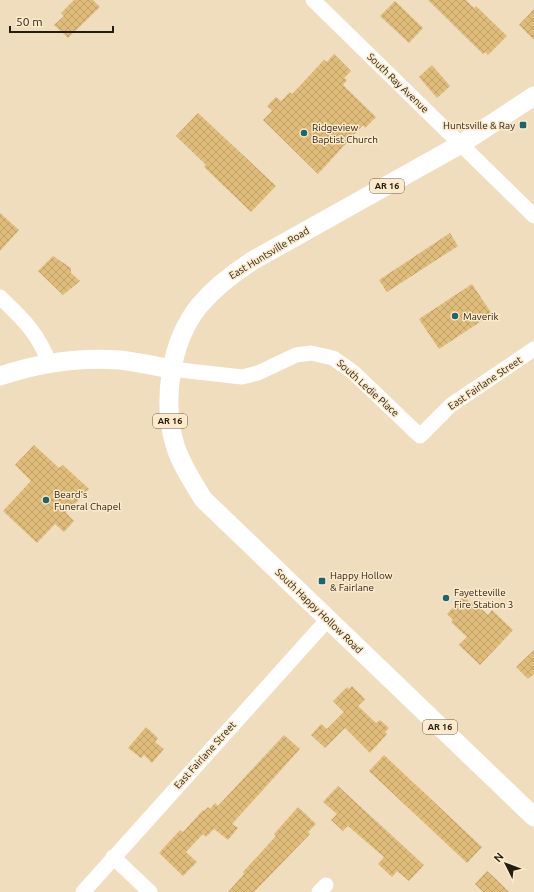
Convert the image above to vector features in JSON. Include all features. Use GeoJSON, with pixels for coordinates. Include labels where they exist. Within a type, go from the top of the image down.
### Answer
{"type":"FeatureCollection","features":[{"type":"Feature","properties":{"kind":"main road","name":"East Huntsville Road"},"geometry":{"type":"LineString","coordinates":[[171,369],[183,333],[198,307],[221,283],[236,271],[461,144],[534,96]]}},
{"type":"Feature","properties":{"kind":"main road"},"geometry":{"type":"LineString","coordinates":[[0,376],[22,368],[83,359],[122,360],[171,369]]}},
{"type":"Feature","properties":{"kind":"main road","name":"South Happy Hollow Road"},"geometry":{"type":"LineString","coordinates":[[171,369],[168,397],[171,428],[175,446],[185,471],[200,493],[225,521],[534,817]]}},
{"type":"Feature","properties":{"kind":"street","name":"South Ray Avenue"},"geometry":{"type":"LineString","coordinates":[[313,0],[534,216]]}},
{"type":"Feature","properties":{"kind":"street"},"geometry":{"type":"LineString","coordinates":[[0,297],[35,333],[43,346],[49,363]]}},
{"type":"Feature","properties":{"kind":"street","name":"East Fairlane Street"},"geometry":{"type":"LineString","coordinates":[[420,436],[451,405],[534,349]]}},
{"type":"Feature","properties":{"kind":"street","name":"South Ledie Place"},"geometry":{"type":"LineString","coordinates":[[171,369],[242,377],[258,373],[296,355],[312,352],[333,358],[353,372],[420,436]]}},
{"type":"Feature","properties":{"kind":"street","name":"East Fairlane Street"},"geometry":{"type":"LineString","coordinates":[[83,892],[328,619]]}},
{"type":"Feature","properties":{"kind":"street"},"geometry":{"type":"LineString","coordinates":[[113,857],[150,892]]}},
{"type":"Feature","properties":{"kind":"building"},"geometry":{"type":"Polygon","coordinates":[[[74,0],[93,0],[100,7],[68,38],[54,25],[64,16],[61,13],[74,0]]]}},
{"type":"Feature","properties":{"kind":"building"},"geometry":{"type":"Polygon","coordinates":[[[428,0],[466,0],[474,8],[476,6],[507,36],[488,55],[485,52],[483,54],[428,0]]]}},
{"type":"Feature","properties":{"kind":"building"},"geometry":{"type":"Polygon","coordinates":[[[395,1],[423,28],[409,43],[380,16],[395,1]]]}},
{"type":"Feature","properties":{"kind":"building"},"geometry":{"type":"Polygon","coordinates":[[[534,9],[534,40],[519,25],[534,9]]]}},
{"type":"Feature","properties":{"kind":"building"},"geometry":{"type":"Polygon","coordinates":[[[334,54],[351,71],[344,78],[347,80],[343,85],[376,117],[365,128],[363,125],[318,174],[263,120],[272,111],[267,106],[276,97],[281,101],[290,92],[292,94],[324,60],[327,62],[334,54]]]}},
{"type":"Feature","properties":{"kind":"building"},"geometry":{"type":"Polygon","coordinates":[[[432,65],[450,86],[437,98],[419,77],[432,65]]]}},
{"type":"Feature","properties":{"kind":"building"},"geometry":{"type":"Polygon","coordinates":[[[198,113],[276,186],[251,212],[204,167],[206,165],[176,136],[198,113]]]}},
{"type":"Feature","properties":{"kind":"building"},"geometry":{"type":"Polygon","coordinates":[[[0,213],[19,230],[0,251],[0,213]]]}},
{"type":"Feature","properties":{"kind":"building"},"geometry":{"type":"Polygon","coordinates":[[[450,233],[458,246],[387,292],[379,280],[450,233]]]}},
{"type":"Feature","properties":{"kind":"building"},"geometry":{"type":"Polygon","coordinates":[[[53,256],[71,268],[71,273],[80,281],[63,295],[38,271],[53,256]]]}},
{"type":"Feature","properties":{"kind":"building","name":"Maverik"},"geometry":{"type":"Polygon","coordinates":[[[472,284],[492,314],[439,349],[419,319],[472,284]]]}},
{"type":"Feature","properties":{"kind":"building","name":"Beard's Funeral Chapel"},"geometry":{"type":"Polygon","coordinates":[[[34,445],[59,468],[63,465],[89,489],[66,513],[74,521],[64,532],[55,524],[37,543],[3,511],[31,481],[15,465],[34,445]]]}},
{"type":"Feature","properties":{"kind":"building"},"geometry":{"type":"Polygon","coordinates":[[[464,596],[471,603],[473,601],[488,615],[492,610],[513,630],[480,665],[459,645],[467,637],[451,622],[453,620],[447,614],[464,596]]]}},
{"type":"Feature","properties":{"kind":"building"},"geometry":{"type":"Polygon","coordinates":[[[534,650],[534,674],[528,679],[516,667],[534,650]]]}},
{"type":"Feature","properties":{"kind":"building"},"geometry":{"type":"Polygon","coordinates":[[[352,686],[365,699],[358,706],[376,723],[380,720],[389,728],[385,732],[387,734],[370,753],[345,728],[325,748],[311,735],[321,724],[327,729],[344,712],[333,701],[347,687],[349,689],[352,686]]]}},
{"type":"Feature","properties":{"kind":"building"},"geometry":{"type":"Polygon","coordinates":[[[146,727],[158,738],[155,742],[164,749],[152,763],[144,755],[141,758],[128,748],[146,727]]]}},
{"type":"Feature","properties":{"kind":"building"},"geometry":{"type":"Polygon","coordinates":[[[284,735],[300,749],[232,824],[238,828],[228,840],[214,829],[206,837],[203,834],[186,852],[197,862],[183,876],[159,853],[180,830],[183,832],[203,810],[204,811],[208,807],[210,809],[215,803],[218,806],[284,735]]]}},
{"type":"Feature","properties":{"kind":"building"},"geometry":{"type":"Polygon","coordinates":[[[384,755],[482,847],[467,863],[369,771],[384,755]]]}},
{"type":"Feature","properties":{"kind":"building"},"geometry":{"type":"Polygon","coordinates":[[[338,786],[424,865],[409,881],[397,871],[392,877],[378,864],[384,857],[348,826],[343,831],[331,820],[337,814],[323,802],[338,786]]]}},
{"type":"Feature","properties":{"kind":"building"},"geometry":{"type":"Polygon","coordinates":[[[298,807],[316,824],[308,832],[310,834],[254,892],[228,892],[244,874],[243,872],[276,836],[274,834],[298,807]]]}},
{"type":"Feature","properties":{"kind":"building"},"geometry":{"type":"Polygon","coordinates":[[[487,871],[509,892],[483,892],[475,884],[487,871]]]}},
{"type":"Feature","properties":{"kind":"place","name":"Huntsville & Ray"},"geometry":{"type":"Point","coordinates":[523,125]}},
{"type":"Feature","properties":{"kind":"place","name":"Ridgeview Baptist Church"},"geometry":{"type":"Point","coordinates":[304,133]}},
{"type":"Feature","properties":{"kind":"place","name":"Maverik"},"geometry":{"type":"Point","coordinates":[455,316]}},
{"type":"Feature","properties":{"kind":"place","name":"Beard's Funeral Chapel"},"geometry":{"type":"Point","coordinates":[46,500]}},
{"type":"Feature","properties":{"kind":"place","name":"Happy Hollow & Fairlane"},"geometry":{"type":"Point","coordinates":[322,581]}},
{"type":"Feature","properties":{"kind":"place","name":"Fayetteville Fire Station 3"},"geometry":{"type":"Point","coordinates":[446,598]}}]}
